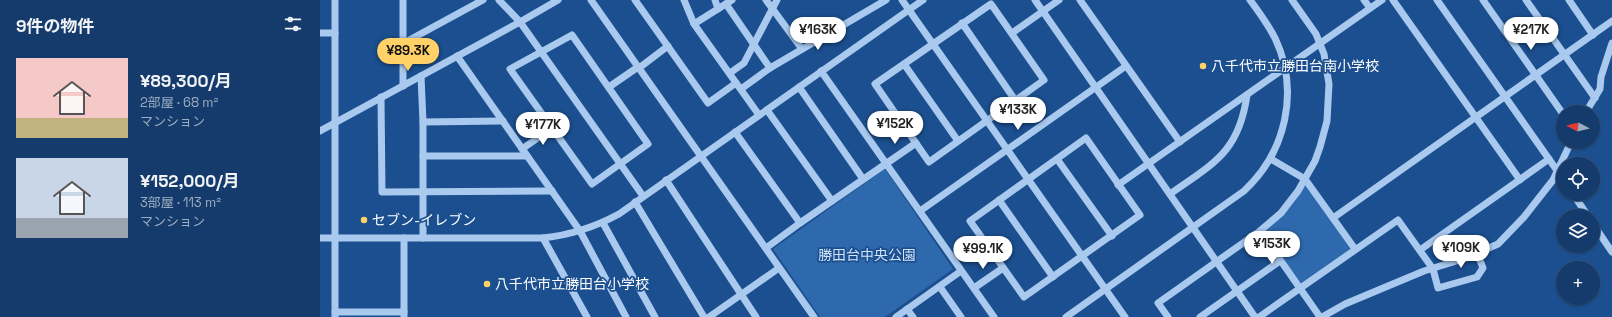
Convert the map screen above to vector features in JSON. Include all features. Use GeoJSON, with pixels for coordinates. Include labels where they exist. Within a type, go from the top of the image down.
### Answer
{"type":"FeatureCollection","features":[{"type":"Feature","properties":{"kind":"street"},"geometry":{"type":"LineString","coordinates":[[334,0],[335,315],[404,314],[404,238]]}},
{"type":"Feature","properties":{"kind":"street"},"geometry":{"type":"LineString","coordinates":[[403,86],[402,2],[411,0]]}},
{"type":"Feature","properties":{"kind":"street"},"geometry":{"type":"LineString","coordinates":[[402,44],[483,0]]}},
{"type":"Feature","properties":{"kind":"street"},"geometry":{"type":"LineString","coordinates":[[499,0],[520,22],[643,196]]}},
{"type":"Feature","properties":{"kind":"street"},"geometry":{"type":"LineString","coordinates":[[320,131],[558,0]]}},
{"type":"Feature","properties":{"kind":"street"},"geometry":{"type":"LineString","coordinates":[[591,0],[814,317]]}},
{"type":"Feature","properties":{"kind":"street"},"geometry":{"type":"LineString","coordinates":[[635,0],[708,103],[736,83]]}},
{"type":"Feature","properties":{"kind":"street"},"geometry":{"type":"LineString","coordinates":[[684,0],[694,24],[759,115]]}},
{"type":"Feature","properties":{"kind":"street"},"geometry":{"type":"LineString","coordinates":[[714,0],[718,9]]}},
{"type":"Feature","properties":{"kind":"street"},"geometry":{"type":"LineString","coordinates":[[766,0],[802,49]]}},
{"type":"Feature","properties":{"kind":"street"},"geometry":{"type":"LineString","coordinates":[[730,73],[744,63],[777,0]]}},
{"type":"Feature","properties":{"kind":"street"},"geometry":{"type":"LineString","coordinates":[[741,89],[770,68],[886,0]]}},
{"type":"Feature","properties":{"kind":"street"},"geometry":{"type":"LineString","coordinates":[[902,0],[1125,317]]}},
{"type":"Feature","properties":{"kind":"street"},"geometry":{"type":"LineString","coordinates":[[320,238],[543,238],[566,235],[603,223],[619,214],[923,0]]}},
{"type":"Feature","properties":{"kind":"street"},"geometry":{"type":"LineString","coordinates":[[1035,0],[1194,228],[1254,317]]}},
{"type":"Feature","properties":{"kind":"street"},"geometry":{"type":"LineString","coordinates":[[1012,33],[1059,0]]}},
{"type":"Feature","properties":{"kind":"street"},"geometry":{"type":"LineString","coordinates":[[1080,0],[1180,142]]}},
{"type":"Feature","properties":{"kind":"street"},"geometry":{"type":"LineString","coordinates":[[1066,317],[1194,228],[1244,191],[1252,184],[1271,159],[1282,133],[1286,115],[1288,86],[1286,68],[1273,35],[1250,0]]}},
{"type":"Feature","properties":{"kind":"street"},"geometry":{"type":"LineString","coordinates":[[1168,317],[1158,303],[1260,231],[1281,213],[1291,202],[1305,179],[1320,147],[1327,121],[1329,84],[1324,54],[1321,43],[1292,0]]}},
{"type":"Feature","properties":{"kind":"street"},"geometry":{"type":"LineString","coordinates":[[1364,0],[1370,8]]}},
{"type":"Feature","properties":{"kind":"street"},"geometry":{"type":"LineString","coordinates":[[1118,185],[1382,0]]}},
{"type":"Feature","properties":{"kind":"street"},"geometry":{"type":"LineString","coordinates":[[1393,0],[1520,180]]}},
{"type":"Feature","properties":{"kind":"street"},"geometry":{"type":"LineString","coordinates":[[1437,0],[1556,168]]}},
{"type":"Feature","properties":{"kind":"street"},"geometry":{"type":"LineString","coordinates":[[1483,0],[1557,105]]}},
{"type":"Feature","properties":{"kind":"street"},"geometry":{"type":"LineString","coordinates":[[1526,0],[1595,98]]}},
{"type":"Feature","properties":{"kind":"street"},"geometry":{"type":"LineString","coordinates":[[1569,0],[1594,35]]}},
{"type":"Feature","properties":{"kind":"street"},"geometry":{"type":"LineString","coordinates":[[694,24],[729,2],[754,45],[770,68]]}},
{"type":"Feature","properties":{"kind":"street"},"geometry":{"type":"LineString","coordinates":[[991,4],[1044,80],[929,162],[875,84],[933,44],[991,4]]}},
{"type":"Feature","properties":{"kind":"street"},"geometry":{"type":"LineString","coordinates":[[1333,218],[1612,21]]}},
{"type":"Feature","properties":{"kind":"street"},"geometry":{"type":"LineString","coordinates":[[962,23],[1015,100]]}},
{"type":"Feature","properties":{"kind":"street"},"geometry":{"type":"LineString","coordinates":[[320,32],[335,33]]}},
{"type":"Feature","properties":{"kind":"street"},"geometry":{"type":"LineString","coordinates":[[572,35],[609,87],[648,144],[592,184],[510,69],[572,35]]}},
{"type":"Feature","properties":{"kind":"street"},"geometry":{"type":"LineString","coordinates":[[1590,105],[1600,89],[1603,70],[1612,43]]}},
{"type":"Feature","properties":{"kind":"street"},"geometry":{"type":"LineString","coordinates":[[609,87],[668,46]]}},
{"type":"Feature","properties":{"kind":"street"},"geometry":{"type":"LineString","coordinates":[[457,56],[580,231],[626,317]]}},
{"type":"Feature","properties":{"kind":"street"},"geometry":{"type":"LineString","coordinates":[[904,64],[958,141]]}},
{"type":"Feature","properties":{"kind":"street"},"geometry":{"type":"LineString","coordinates":[[920,212],[1126,66]]}},
{"type":"Feature","properties":{"kind":"street"},"geometry":{"type":"LineString","coordinates":[[821,72],[994,317]]}},
{"type":"Feature","properties":{"kind":"street"},"geometry":{"type":"LineString","coordinates":[[421,76],[423,122],[423,238]]}},
{"type":"Feature","properties":{"kind":"street"},"geometry":{"type":"LineString","coordinates":[[799,87],[863,179]]}},
{"type":"Feature","properties":{"kind":"street"},"geometry":{"type":"LineString","coordinates":[[1170,194],[1212,164],[1225,151],[1241,123],[1247,95]]}},
{"type":"Feature","properties":{"kind":"street"},"geometry":{"type":"LineString","coordinates":[[381,97],[382,192],[552,191]]}},
{"type":"Feature","properties":{"kind":"street"},"geometry":{"type":"LineString","coordinates":[[767,110],[832,201]]}},
{"type":"Feature","properties":{"kind":"street"},"geometry":{"type":"LineString","coordinates":[[423,122],[503,121]]}},
{"type":"Feature","properties":{"kind":"street"},"geometry":{"type":"LineString","coordinates":[[522,149],[552,128]]}},
{"type":"Feature","properties":{"kind":"street"},"geometry":{"type":"LineString","coordinates":[[735,132],[800,223]]}},
{"type":"Feature","properties":{"kind":"street"},"geometry":{"type":"LineString","coordinates":[[1086,138],[1140,215],[1024,297],[970,220],[1028,179],[1086,138]]}},
{"type":"Feature","properties":{"kind":"street"},"geometry":{"type":"LineString","coordinates":[[766,248],[916,143]]}},
{"type":"Feature","properties":{"kind":"street"},"geometry":{"type":"LineString","coordinates":[[423,156],[528,156]]}},
{"type":"Feature","properties":{"kind":"street"},"geometry":{"type":"LineString","coordinates":[[1057,159],[1112,236]]}},
{"type":"Feature","properties":{"kind":"street"},"geometry":{"type":"LineString","coordinates":[[1271,159],[1305,179],[1355,249]]}},
{"type":"Feature","properties":{"kind":"street"},"geometry":{"type":"LineString","coordinates":[[1420,250],[1549,159]]}},
{"type":"Feature","properties":{"kind":"street"},"geometry":{"type":"LineString","coordinates":[[1260,231],[1321,317],[1352,301],[1498,244],[1529,211],[1556,175]]}},
{"type":"Feature","properties":{"kind":"street"},"geometry":{"type":"LineString","coordinates":[[666,180],[756,317]]}},
{"type":"Feature","properties":{"kind":"street"},"geometry":{"type":"LineString","coordinates":[[999,200],[1053,277]]}},
{"type":"Feature","properties":{"kind":"street"},"geometry":{"type":"LineString","coordinates":[[635,202],[704,317]]}},
{"type":"Feature","properties":{"kind":"street"},"geometry":{"type":"LineString","coordinates":[[1259,317],[1398,220],[1433,270],[1438,288],[1477,277],[1483,268],[1477,253]]}},
{"type":"Feature","properties":{"kind":"street"},"geometry":{"type":"LineString","coordinates":[[603,223],[655,317]]}},
{"type":"Feature","properties":{"kind":"street"},"geometry":{"type":"LineString","coordinates":[[1600,234],[1612,252]]}},
{"type":"Feature","properties":{"kind":"street"},"geometry":{"type":"LineString","coordinates":[[543,238],[587,317]]}},
{"type":"Feature","properties":{"kind":"street"},"geometry":{"type":"LineString","coordinates":[[1200,317],[1280,261]]}},
{"type":"Feature","properties":{"kind":"street"},"geometry":{"type":"LineString","coordinates":[[713,316],[779,268]]}},
{"type":"Feature","properties":{"kind":"street"},"geometry":{"type":"LineString","coordinates":[[974,288],[1003,268]]}},
{"type":"Feature","properties":{"kind":"street"},"geometry":{"type":"LineString","coordinates":[[896,317],[962,271]]}},
{"type":"Feature","properties":{"kind":"street"},"geometry":{"type":"LineString","coordinates":[[940,287],[961,317]]}},
{"type":"Feature","properties":{"kind":"street"},"geometry":{"type":"LineString","coordinates":[[907,309],[913,317]]}},
{"type":"Feature","properties":{"kind":"green space","name":"勝田台中央公園"},"geometry":{"type":"Polygon","coordinates":[[[885,169],[953,269],[885,317],[820,317],[773,249],[885,169]]]}},
{"type":"Feature","properties":{"kind":"green space"},"geometry":{"type":"Polygon","coordinates":[[[1306,183],[1352,249],[1300,285],[1263,231],[1283,215],[1294,203],[1306,183]]]}},
{"type":"Feature","properties":{"kind":"place","name":"八千代市立勝田台南小学校"},"geometry":{"type":"Point","coordinates":[1203,66]}},
{"type":"Feature","properties":{"kind":"place","name":"セブン-イレブン"},"geometry":{"type":"Point","coordinates":[364,220]}},
{"type":"Feature","properties":{"kind":"place","name":"八千代市立勝田台小学校"},"geometry":{"type":"Point","coordinates":[487,284]}}]}
